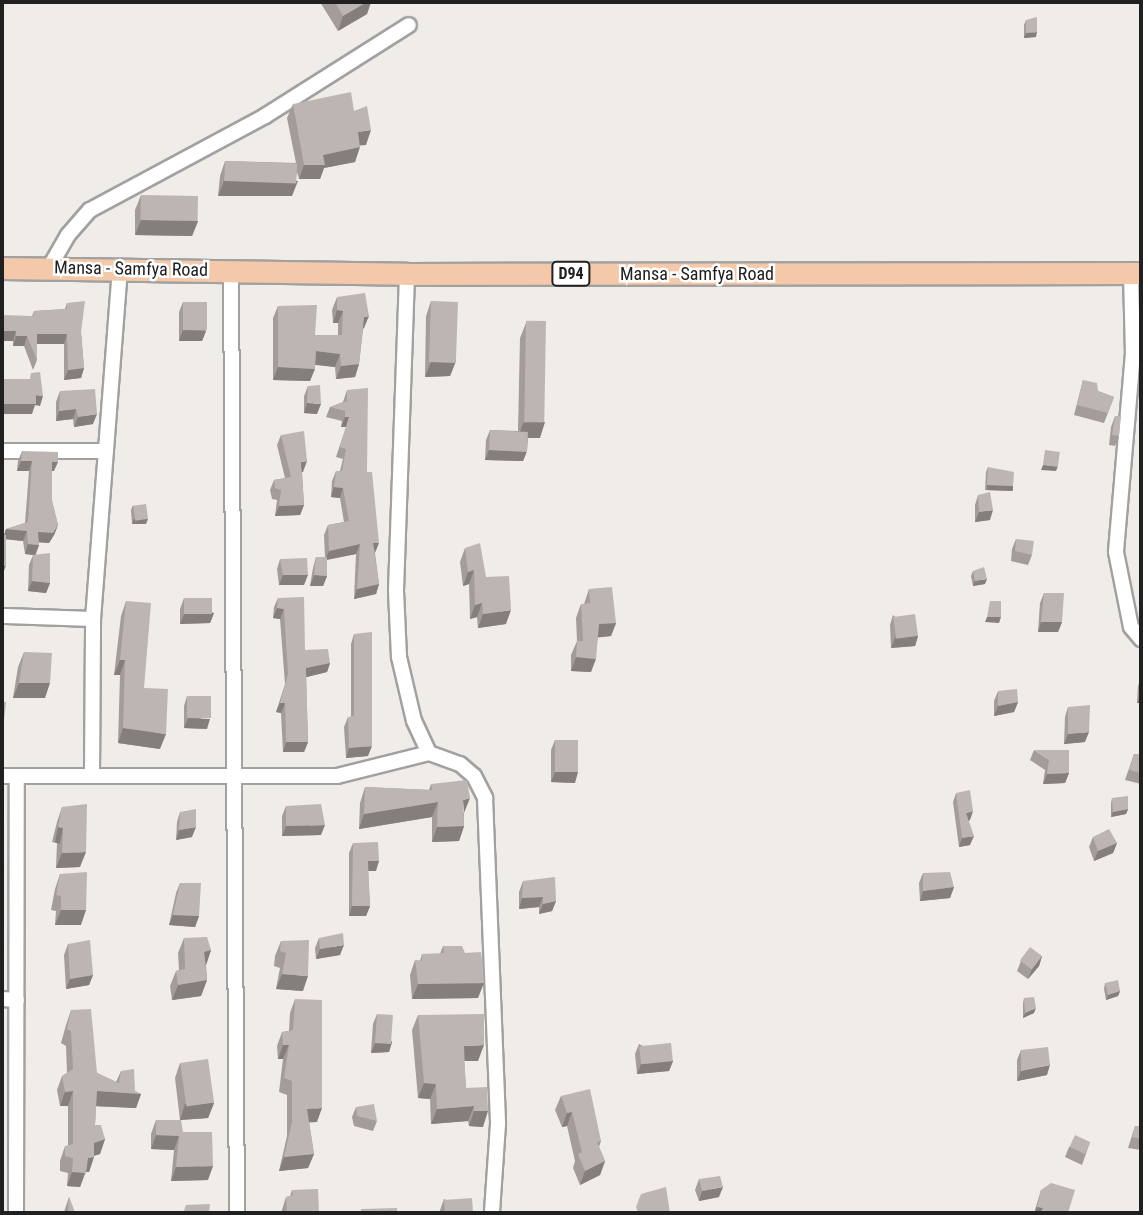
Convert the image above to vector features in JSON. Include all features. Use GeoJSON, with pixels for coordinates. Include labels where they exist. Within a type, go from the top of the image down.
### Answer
{"type":"FeatureCollection","features":[{"type":"Feature","properties":{"kind":"main road","name":"Mansa - Samfya Road"},"geometry":{"type":"LineString","coordinates":[[2,268],[407,274],[1136,273]]}},
{"type":"Feature","properties":{"kind":"street"},"geometry":{"type":"LineString","coordinates":[[50,268],[68,235],[89,210],[265,116],[409,25]]}},
{"type":"Feature","properties":{"kind":"street"},"geometry":{"type":"LineString","coordinates":[[92,772],[93,619],[120,269]]}},
{"type":"Feature","properties":{"kind":"street"},"geometry":{"type":"LineString","coordinates":[[231,270],[237,1213]]}},
{"type":"Feature","properties":{"kind":"street"},"geometry":{"type":"LineString","coordinates":[[1136,273],[1133,353],[1116,552],[1131,627],[1141,639]]}},
{"type":"Feature","properties":{"kind":"street"},"geometry":{"type":"LineString","coordinates":[[407,274],[396,604],[399,657],[414,722],[429,753]]}},
{"type":"Feature","properties":{"kind":"street"},"geometry":{"type":"LineString","coordinates":[[2,451],[106,451]]}},
{"type":"Feature","properties":{"kind":"street"},"geometry":{"type":"LineString","coordinates":[[2,616],[93,619]]}},
{"type":"Feature","properties":{"kind":"street"},"geometry":{"type":"LineString","coordinates":[[2,776],[92,772],[337,776],[429,753],[460,764],[474,776],[485,798],[498,1124],[492,1213]]}},
{"type":"Feature","properties":{"kind":"street"},"geometry":{"type":"LineString","coordinates":[[16,1213],[9,1000],[17,776]]}},
{"type":"Feature","properties":{"kind":"building"},"geometry":{"type":"Polygon","coordinates":[[[335,2],[367,2],[343,16],[335,2]]]}},
{"type":"Feature","properties":{"kind":"building"},"geometry":{"type":"Polygon","coordinates":[[[1037,17],[1037,32],[1026,33],[1026,20],[1037,17]]]}},
{"type":"Feature","properties":{"kind":"building"},"geometry":{"type":"Polygon","coordinates":[[[351,92],[354,111],[367,106],[371,130],[358,132],[360,147],[323,155],[325,165],[304,165],[293,104],[351,92]]]}},
{"type":"Feature","properties":{"kind":"building"},"geometry":{"type":"Polygon","coordinates":[[[225,161],[297,164],[296,184],[224,181],[225,161]]]}},
{"type":"Feature","properties":{"kind":"building"},"geometry":{"type":"Polygon","coordinates":[[[141,195],[198,196],[198,221],[141,220],[141,195]]]}},
{"type":"Feature","properties":{"kind":"building"},"geometry":{"type":"Polygon","coordinates":[[[365,293],[369,316],[364,317],[359,364],[341,366],[340,354],[316,351],[315,369],[278,367],[278,306],[317,305],[315,335],[342,335],[343,311],[337,310],[337,297],[365,293]]]}},
{"type":"Feature","properties":{"kind":"building"},"geometry":{"type":"Polygon","coordinates":[[[85,301],[81,332],[84,368],[68,370],[67,334],[37,334],[37,360],[27,336],[16,336],[16,331],[2,331],[2,315],[33,316],[34,311],[67,309],[67,303],[85,301]]]}},
{"type":"Feature","properties":{"kind":"building"},"geometry":{"type":"Polygon","coordinates":[[[431,301],[458,302],[456,363],[429,362],[431,301]]]}},
{"type":"Feature","properties":{"kind":"building"},"geometry":{"type":"Polygon","coordinates":[[[183,302],[207,302],[207,330],[183,330],[183,302]]]}},
{"type":"Feature","properties":{"kind":"building"},"geometry":{"type":"Polygon","coordinates":[[[526,321],[546,321],[544,422],[524,422],[526,321]]]}},
{"type":"Feature","properties":{"kind":"building"},"geometry":{"type":"Polygon","coordinates":[[[40,372],[43,396],[36,395],[36,404],[2,404],[2,379],[30,379],[31,373],[40,372]]]}},
{"type":"Feature","properties":{"kind":"building"},"geometry":{"type":"Polygon","coordinates":[[[1083,380],[1097,383],[1098,391],[1114,397],[1108,413],[1077,405],[1083,380]]]}},
{"type":"Feature","properties":{"kind":"building"},"geometry":{"type":"Polygon","coordinates":[[[320,385],[321,404],[307,403],[308,386],[320,385]]]}},
{"type":"Feature","properties":{"kind":"building"},"geometry":{"type":"Polygon","coordinates":[[[368,388],[367,472],[372,472],[379,543],[373,543],[379,584],[357,589],[360,544],[329,551],[328,525],[349,521],[343,488],[334,487],[336,471],[342,471],[346,449],[340,447],[349,417],[345,417],[345,411],[330,407],[347,401],[347,390],[368,388]]]}},
{"type":"Feature","properties":{"kind":"building"},"geometry":{"type":"Polygon","coordinates":[[[95,389],[97,414],[78,417],[76,409],[59,411],[60,391],[95,389]]]}},
{"type":"Feature","properties":{"kind":"building"},"geometry":{"type":"Polygon","coordinates":[[[1115,416],[1121,416],[1119,436],[1112,435],[1115,416]]]}},
{"type":"Feature","properties":{"kind":"building"},"geometry":{"type":"Polygon","coordinates":[[[490,430],[528,432],[527,452],[489,450],[490,430]]]}},
{"type":"Feature","properties":{"kind":"building"},"geometry":{"type":"Polygon","coordinates":[[[304,431],[307,461],[301,462],[304,505],[279,506],[281,490],[275,488],[274,480],[291,477],[281,435],[304,431]]]}},
{"type":"Feature","properties":{"kind":"building"},"geometry":{"type":"Polygon","coordinates":[[[1045,450],[1060,452],[1058,467],[1043,465],[1045,450]]]}},
{"type":"Feature","properties":{"kind":"building"},"geometry":{"type":"Polygon","coordinates":[[[22,451],[58,452],[58,462],[52,462],[52,501],[58,525],[53,533],[38,532],[39,545],[28,544],[27,531],[6,529],[28,522],[32,461],[21,461],[22,451]]]}},
{"type":"Feature","properties":{"kind":"building"},"geometry":{"type":"Polygon","coordinates":[[[988,467],[1014,472],[1013,486],[987,485],[988,467]]]}},
{"type":"Feature","properties":{"kind":"building"},"geometry":{"type":"Polygon","coordinates":[[[990,492],[993,510],[979,512],[978,495],[990,492]]]}},
{"type":"Feature","properties":{"kind":"building"},"geometry":{"type":"Polygon","coordinates":[[[146,504],[148,519],[135,521],[133,506],[146,504]]]}},
{"type":"Feature","properties":{"kind":"building"},"geometry":{"type":"Polygon","coordinates":[[[2,535],[6,535],[6,566],[2,566],[2,535]]]}},
{"type":"Feature","properties":{"kind":"building"},"geometry":{"type":"Polygon","coordinates":[[[1016,539],[1034,541],[1032,555],[1015,551],[1016,539]]]}},
{"type":"Feature","properties":{"kind":"building"},"geometry":{"type":"Polygon","coordinates":[[[480,543],[486,577],[509,576],[511,610],[483,614],[482,603],[475,605],[474,570],[468,572],[465,548],[480,543]]]}},
{"type":"Feature","properties":{"kind":"building"},"geometry":{"type":"Polygon","coordinates":[[[50,553],[50,583],[32,581],[33,555],[50,553]]]}},
{"type":"Feature","properties":{"kind":"building"},"geometry":{"type":"Polygon","coordinates":[[[316,557],[327,557],[327,576],[314,575],[316,557]]]}},
{"type":"Feature","properties":{"kind":"building"},"geometry":{"type":"Polygon","coordinates":[[[307,558],[308,575],[283,575],[280,559],[307,558]]]}},
{"type":"Feature","properties":{"kind":"building"},"geometry":{"type":"Polygon","coordinates":[[[984,567],[987,579],[975,581],[973,571],[984,567]]]}},
{"type":"Feature","properties":{"kind":"building"},"geometry":{"type":"Polygon","coordinates":[[[612,587],[616,623],[599,624],[596,659],[576,657],[577,641],[583,641],[581,604],[590,603],[589,589],[612,587]]]}},
{"type":"Feature","properties":{"kind":"building"},"geometry":{"type":"Polygon","coordinates":[[[1044,593],[1064,593],[1062,622],[1041,622],[1044,593]]]}},
{"type":"Feature","properties":{"kind":"building"},"geometry":{"type":"Polygon","coordinates":[[[304,597],[305,650],[328,649],[330,663],[306,668],[308,742],[286,742],[285,703],[280,703],[288,674],[284,609],[277,608],[278,598],[304,597]]]}},
{"type":"Feature","properties":{"kind":"building"},"geometry":{"type":"Polygon","coordinates":[[[184,598],[212,598],[212,614],[184,614],[184,598]]]}},
{"type":"Feature","properties":{"kind":"building"},"geometry":{"type":"Polygon","coordinates":[[[126,601],[151,603],[144,688],[168,689],[166,734],[123,728],[125,660],[120,660],[126,601]]]}},
{"type":"Feature","properties":{"kind":"building"},"geometry":{"type":"Polygon","coordinates":[[[990,601],[1001,601],[1001,617],[987,617],[990,601]]]}},
{"type":"Feature","properties":{"kind":"building"},"geometry":{"type":"Polygon","coordinates":[[[915,614],[918,636],[896,639],[893,617],[915,614]]]}},
{"type":"Feature","properties":{"kind":"building"},"geometry":{"type":"Polygon","coordinates":[[[372,632],[372,746],[349,748],[348,717],[354,716],[354,634],[372,632]]]}},
{"type":"Feature","properties":{"kind":"building"},"geometry":{"type":"Polygon","coordinates":[[[24,652],[52,653],[50,683],[19,683],[24,652]]]}},
{"type":"Feature","properties":{"kind":"building"},"geometry":{"type":"Polygon","coordinates":[[[1017,689],[1018,702],[998,706],[998,691],[1017,689]]]}},
{"type":"Feature","properties":{"kind":"building"},"geometry":{"type":"Polygon","coordinates":[[[187,696],[211,696],[211,718],[187,718],[187,696]]]}},
{"type":"Feature","properties":{"kind":"building"},"geometry":{"type":"Polygon","coordinates":[[[2,702],[6,702],[3,730],[2,730],[2,702]]]}},
{"type":"Feature","properties":{"kind":"building"},"geometry":{"type":"Polygon","coordinates":[[[1090,705],[1089,732],[1068,734],[1068,707],[1090,705]]]}},
{"type":"Feature","properties":{"kind":"building"},"geometry":{"type":"Polygon","coordinates":[[[555,740],[578,740],[578,772],[555,772],[555,740]]]}},
{"type":"Feature","properties":{"kind":"building"},"geometry":{"type":"Polygon","coordinates":[[[1034,750],[1069,750],[1069,773],[1047,774],[1049,760],[1034,750]]]}},
{"type":"Feature","properties":{"kind":"building"},"geometry":{"type":"Polygon","coordinates":[[[1134,754],[1141,755],[1141,773],[1129,770],[1134,754]]]}},
{"type":"Feature","properties":{"kind":"building"},"geometry":{"type":"Polygon","coordinates":[[[467,780],[470,798],[463,800],[464,826],[437,827],[438,802],[364,814],[365,787],[432,790],[431,784],[467,780]]]}},
{"type":"Feature","properties":{"kind":"building"},"geometry":{"type":"Polygon","coordinates":[[[970,790],[973,811],[966,813],[974,836],[962,838],[956,793],[970,790]]]}},
{"type":"Feature","properties":{"kind":"building"},"geometry":{"type":"Polygon","coordinates":[[[1128,796],[1128,809],[1113,812],[1112,798],[1128,796]]]}},
{"type":"Feature","properties":{"kind":"building"},"geometry":{"type":"Polygon","coordinates":[[[87,804],[86,852],[62,853],[63,828],[58,827],[62,807],[87,804]]]}},
{"type":"Feature","properties":{"kind":"building"},"geometry":{"type":"Polygon","coordinates":[[[321,804],[325,825],[286,826],[286,806],[321,804]]]}},
{"type":"Feature","properties":{"kind":"building"},"geometry":{"type":"Polygon","coordinates":[[[196,809],[196,827],[179,830],[180,812],[196,809]]]}},
{"type":"Feature","properties":{"kind":"building"},"geometry":{"type":"Polygon","coordinates":[[[1109,829],[1117,843],[1098,851],[1093,837],[1109,829]]]}},
{"type":"Feature","properties":{"kind":"building"},"geometry":{"type":"Polygon","coordinates":[[[378,842],[379,861],[368,861],[370,906],[352,906],[353,843],[378,842]]]}},
{"type":"Feature","properties":{"kind":"building"},"geometry":{"type":"Polygon","coordinates":[[[87,872],[86,910],[61,910],[61,896],[56,895],[60,874],[87,872]]]}},
{"type":"Feature","properties":{"kind":"building"},"geometry":{"type":"Polygon","coordinates":[[[950,872],[954,887],[923,891],[923,873],[950,872]]]}},
{"type":"Feature","properties":{"kind":"building"},"geometry":{"type":"Polygon","coordinates":[[[555,877],[556,901],[543,904],[543,897],[522,898],[523,881],[555,877]]]}},
{"type":"Feature","properties":{"kind":"building"},"geometry":{"type":"Polygon","coordinates":[[[180,883],[201,883],[199,916],[173,915],[180,883]]]}},
{"type":"Feature","properties":{"kind":"building"},"geometry":{"type":"Polygon","coordinates":[[[343,933],[344,945],[320,949],[319,938],[343,933]]]}},
{"type":"Feature","properties":{"kind":"building"},"geometry":{"type":"Polygon","coordinates":[[[207,937],[211,950],[204,952],[207,980],[178,985],[176,971],[185,969],[184,938],[207,937]]]}},
{"type":"Feature","properties":{"kind":"building"},"geometry":{"type":"Polygon","coordinates":[[[90,940],[93,975],[70,979],[68,944],[90,940]]]}},
{"type":"Feature","properties":{"kind":"building"},"geometry":{"type":"Polygon","coordinates":[[[309,940],[308,976],[282,974],[286,953],[280,951],[281,941],[309,940]]]}},
{"type":"Feature","properties":{"kind":"building"},"geometry":{"type":"Polygon","coordinates":[[[443,946],[462,946],[465,953],[481,952],[484,983],[418,984],[415,960],[422,961],[422,954],[444,953],[443,946]]]}},
{"type":"Feature","properties":{"kind":"building"},"geometry":{"type":"Polygon","coordinates":[[[1030,947],[1042,956],[1032,970],[1020,961],[1030,947]]]}},
{"type":"Feature","properties":{"kind":"building"},"geometry":{"type":"Polygon","coordinates":[[[1118,980],[1120,991],[1108,995],[1105,983],[1118,980]]]}},
{"type":"Feature","properties":{"kind":"building"},"geometry":{"type":"Polygon","coordinates":[[[1034,997],[1036,1008],[1025,1013],[1024,998],[1034,997]]]}},
{"type":"Feature","properties":{"kind":"building"},"geometry":{"type":"Polygon","coordinates":[[[295,999],[322,1000],[322,1108],[307,1109],[314,1154],[284,1157],[292,1122],[292,1081],[284,1078],[289,1045],[283,1045],[282,1032],[293,1030],[295,999]]]}},
{"type":"Feature","properties":{"kind":"building"},"geometry":{"type":"Polygon","coordinates":[[[91,1009],[97,1073],[119,1083],[121,1071],[134,1069],[135,1091],[141,1094],[97,1091],[95,1125],[101,1125],[105,1139],[94,1143],[94,1157],[88,1158],[86,1173],[72,1172],[73,1158],[65,1156],[65,1146],[73,1144],[73,1091],[65,1092],[62,1076],[73,1069],[71,1031],[67,1029],[71,1010],[91,1009]]]}},
{"type":"Feature","properties":{"kind":"building"},"geometry":{"type":"Polygon","coordinates":[[[377,1014],[393,1015],[391,1044],[375,1043],[377,1014]]]}},
{"type":"Feature","properties":{"kind":"building"},"geometry":{"type":"Polygon","coordinates":[[[484,1014],[484,1045],[464,1046],[466,1088],[487,1087],[488,1111],[474,1111],[474,1106],[437,1109],[436,1084],[424,1083],[418,1015],[484,1014]]]}},
{"type":"Feature","properties":{"kind":"building"},"geometry":{"type":"Polygon","coordinates":[[[671,1043],[673,1061],[641,1064],[639,1046],[671,1043]]]}},
{"type":"Feature","properties":{"kind":"building"},"geometry":{"type":"Polygon","coordinates":[[[1048,1047],[1050,1065],[1021,1071],[1021,1050],[1048,1047]]]}},
{"type":"Feature","properties":{"kind":"building"},"geometry":{"type":"Polygon","coordinates":[[[208,1059],[214,1103],[186,1106],[180,1063],[208,1059]]]}},
{"type":"Feature","properties":{"kind":"building"},"geometry":{"type":"Polygon","coordinates":[[[590,1089],[601,1141],[597,1142],[605,1161],[585,1171],[578,1154],[582,1152],[572,1112],[567,1113],[561,1096],[590,1089]]]}},
{"type":"Feature","properties":{"kind":"building"},"geometry":{"type":"Polygon","coordinates":[[[374,1104],[377,1121],[357,1116],[356,1107],[374,1104]]]}},
{"type":"Feature","properties":{"kind":"building"},"geometry":{"type":"Polygon","coordinates":[[[156,1120],[181,1120],[183,1132],[212,1132],[213,1166],[176,1167],[179,1136],[156,1135],[156,1120]]]}},
{"type":"Feature","properties":{"kind":"building"},"geometry":{"type":"Polygon","coordinates":[[[1135,1126],[1141,1126],[1141,1139],[1132,1137],[1135,1126]]]}},
{"type":"Feature","properties":{"kind":"building"},"geometry":{"type":"Polygon","coordinates":[[[1075,1135],[1090,1142],[1085,1154],[1070,1147],[1075,1135]]]}},
{"type":"Feature","properties":{"kind":"building"},"geometry":{"type":"Polygon","coordinates":[[[720,1176],[723,1187],[702,1191],[699,1179],[720,1176]]]}},
{"type":"Feature","properties":{"kind":"building"},"geometry":{"type":"Polygon","coordinates":[[[1051,1183],[1075,1190],[1068,1213],[1041,1213],[1043,1208],[1037,1207],[1041,1190],[1051,1183]]]}},
{"type":"Feature","properties":{"kind":"building"},"geometry":{"type":"Polygon","coordinates":[[[666,1187],[670,1213],[638,1213],[636,1207],[641,1194],[666,1187]]]}},
{"type":"Feature","properties":{"kind":"building"},"geometry":{"type":"Polygon","coordinates":[[[318,1189],[319,1213],[287,1213],[286,1197],[293,1195],[292,1190],[318,1189]]]}},
{"type":"Feature","properties":{"kind":"building"},"geometry":{"type":"Polygon","coordinates":[[[69,1197],[75,1213],[68,1213],[69,1197]]]}},
{"type":"Feature","properties":{"kind":"building"},"geometry":{"type":"Polygon","coordinates":[[[472,1198],[473,1213],[445,1213],[444,1200],[472,1198]]]}},
{"type":"Feature","properties":{"kind":"building"},"geometry":{"type":"Polygon","coordinates":[[[210,1204],[209,1213],[183,1213],[186,1205],[210,1204]]]}},
{"type":"Feature","properties":{"kind":"building"},"geometry":{"type":"Polygon","coordinates":[[[397,1208],[397,1213],[361,1213],[361,1209],[397,1208]]]}}]}
